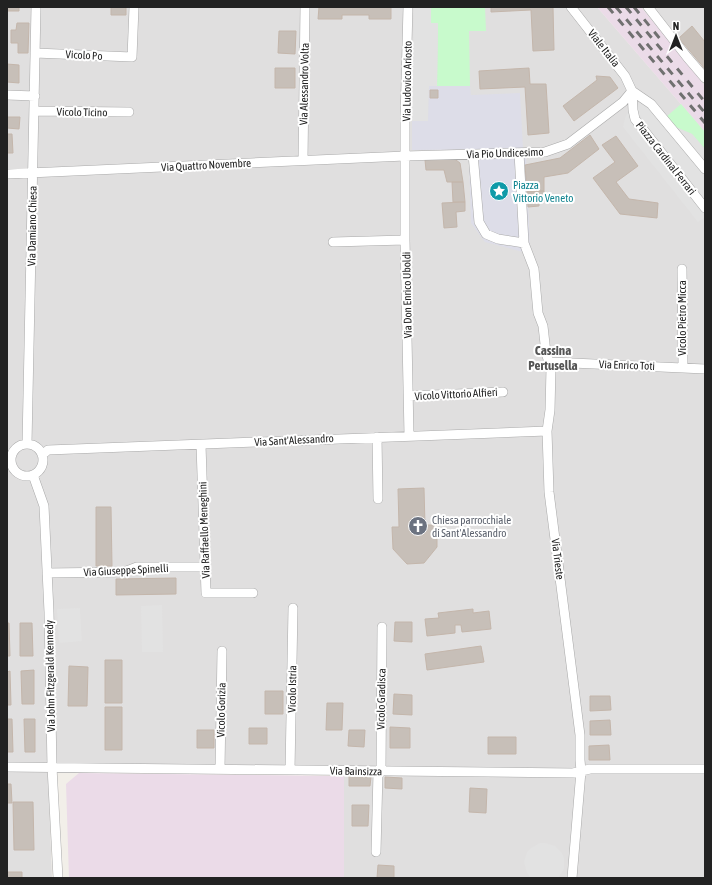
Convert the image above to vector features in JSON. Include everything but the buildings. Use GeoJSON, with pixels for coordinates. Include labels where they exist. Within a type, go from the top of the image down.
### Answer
{"type":"FeatureCollection","features":[{"type":"Feature","properties":{"kind":"street","name":"Via Damiano Chiesa"},"geometry":{"type":"LineString","coordinates":[[27,444],[34,174],[36,7]]}},
{"type":"Feature","properties":{"kind":"street","name":"Vicolo Po"},"geometry":{"type":"LineString","coordinates":[[35,52],[132,58],[134,7]]}},
{"type":"Feature","properties":{"kind":"street","name":"Via Alessandro Volta"},"geometry":{"type":"LineString","coordinates":[[303,160],[305,7]]}},
{"type":"Feature","properties":{"kind":"street","name":"Via Ludovico Ariosto"},"geometry":{"type":"LineString","coordinates":[[405,156],[408,7]]}},
{"type":"Feature","properties":{"kind":"street","name":"Viale Italia"},"geometry":{"type":"LineString","coordinates":[[571,7],[626,76],[632,92]]}},
{"type":"Feature","properties":{"kind":"street"},"geometry":{"type":"LineString","coordinates":[[648,7],[705,78]]}},
{"type":"Feature","properties":{"kind":"street","name":"Via Pio Undicesimo"},"geometry":{"type":"LineString","coordinates":[[405,156],[545,152],[560,148],[568,144],[623,102],[632,92]]}},
{"type":"Feature","properties":{"kind":"street","name":"Piazza Cardinal Ferrari"},"geometry":{"type":"LineString","coordinates":[[632,92],[652,104],[705,169]]}},
{"type":"Feature","properties":{"kind":"street","name":"Piazza Cardinal Ferrari"},"geometry":{"type":"LineString","coordinates":[[632,92],[635,119],[705,208]]}},
{"type":"Feature","properties":{"kind":"street"},"geometry":{"type":"LineString","coordinates":[[7,95],[35,96]]}},
{"type":"Feature","properties":{"kind":"street","name":"Vicolo Ticino"},"geometry":{"type":"LineString","coordinates":[[35,111],[129,112]]}},
{"type":"Feature","properties":{"kind":"street"},"geometry":{"type":"LineString","coordinates":[[473,154],[479,222],[486,234],[498,239],[524,243],[519,153]]}},
{"type":"Feature","properties":{"kind":"street","name":"Via Quattro Novembre"},"geometry":{"type":"LineString","coordinates":[[7,174],[34,174],[405,156]]}},
{"type":"Feature","properties":{"kind":"street","name":"Via Don Enrico Uboldi"},"geometry":{"type":"LineString","coordinates":[[405,156],[405,240],[409,435]]}},
{"type":"Feature","properties":{"kind":"street"},"geometry":{"type":"LineString","coordinates":[[333,242],[405,240]]}},
{"type":"Feature","properties":{"kind":"street","name":"Via Trieste"},"geometry":{"type":"LineString","coordinates":[[524,243],[534,269],[538,313],[543,326],[546,352],[551,368],[550,410],[547,431],[549,492],[580,735],[581,771],[572,878]]}},
{"type":"Feature","properties":{"kind":"street","name":"Vicolo Pietro Micca"},"geometry":{"type":"LineString","coordinates":[[682,269],[683,367]]}},
{"type":"Feature","properties":{"kind":"street","name":"Via Enrico Toti"},"geometry":{"type":"LineString","coordinates":[[550,362],[705,369]]}},
{"type":"Feature","properties":{"kind":"street","name":"Vicolo Vittorio Alfieri"},"geometry":{"type":"LineString","coordinates":[[409,396],[504,392]]}},
{"type":"Feature","properties":{"kind":"street","name":"Via Sant'Alessandro"},"geometry":{"type":"LineString","coordinates":[[42,455],[48,450],[201,445],[409,435],[547,431]]}},
{"type":"Feature","properties":{"kind":"street"},"geometry":{"type":"LineString","coordinates":[[377,437],[378,499]]}},
{"type":"Feature","properties":{"kind":"street"},"geometry":{"type":"LineString","coordinates":[[27,444],[35,447],[42,455],[42,465],[40,470],[33,475],[24,476],[19,474],[12,466],[9,459],[15,450],[22,445],[27,444]]}},
{"type":"Feature","properties":{"kind":"street","name":"Via Raffaello Meneghini"},"geometry":{"type":"LineString","coordinates":[[201,445],[206,593],[253,593]]}},
{"type":"Feature","properties":{"kind":"street","name":"Via John Fitzgerald Kennedy"},"geometry":{"type":"LineString","coordinates":[[33,475],[44,506],[52,767],[58,878]]}},
{"type":"Feature","properties":{"kind":"street","name":"Via Giuseppe Spinelli"},"geometry":{"type":"LineString","coordinates":[[47,573],[124,572],[137,567],[205,567]]}},
{"type":"Feature","properties":{"kind":"street","name":"Vicolo Istria"},"geometry":{"type":"LineString","coordinates":[[290,770],[293,608]]}},
{"type":"Feature","properties":{"kind":"street","name":"Vicolo Gradisca"},"geometry":{"type":"LineString","coordinates":[[376,852],[382,627]]}},
{"type":"Feature","properties":{"kind":"street","name":"Vicolo Gorizia"},"geometry":{"type":"LineString","coordinates":[[220,769],[222,651]]}},
{"type":"Feature","properties":{"kind":"street","name":"Via Bainsizza"},"geometry":{"type":"LineString","coordinates":[[7,767],[573,773],[590,769],[705,769]]}},
{"type":"Feature","properties":{"kind":"shaded area"},"geometry":{"type":"Polygon","coordinates":[[[7,7],[597,7],[705,132],[705,878],[344,878],[344,768],[48,766],[52,878],[7,878],[7,7]]]}},
{"type":"Feature","properties":{"kind":"shaded area"},"geometry":{"type":"Polygon","coordinates":[[[414,7],[431,7],[431,23],[438,23],[437,86],[429,86],[428,122],[412,121],[414,7]]]}},
{"type":"Feature","properties":{"kind":"shaded area"},"geometry":{"type":"Polygon","coordinates":[[[597,7],[641,7],[705,86],[705,132],[597,7]]]}},
{"type":"Feature","properties":{"kind":"shaded area"},"geometry":{"type":"Polygon","coordinates":[[[641,7],[705,7],[705,86],[672,47],[641,7]]]}},
{"type":"Feature","properties":{"kind":"shaded area"},"geometry":{"type":"Polygon","coordinates":[[[429,86],[470,86],[471,95],[520,93],[523,149],[412,150],[412,121],[428,121],[429,86]]]}},
{"type":"Feature","properties":{"kind":"shaded area"},"geometry":{"type":"Polygon","coordinates":[[[648,95],[673,126],[692,134],[705,149],[705,217],[698,222],[623,127],[625,118],[630,108],[648,95]]]}},
{"type":"Feature","properties":{"kind":"shaded area","name":"Piazza Vittorio Veneto"},"geometry":{"type":"Polygon","coordinates":[[[526,157],[530,248],[523,252],[485,242],[471,223],[469,160],[526,157]]]}},
{"type":"Feature","properties":{"kind":"shaded area"},"geometry":{"type":"Polygon","coordinates":[[[162,605],[163,652],[142,652],[141,606],[162,605]]]}},
{"type":"Feature","properties":{"kind":"shaded area"},"geometry":{"type":"Polygon","coordinates":[[[80,608],[82,641],[59,643],[57,609],[80,608]]]}},
{"type":"Feature","properties":{"kind":"shaded area"},"geometry":{"type":"Polygon","coordinates":[[[79,773],[344,776],[344,878],[69,878],[66,784],[79,773]]]}},
{"type":"Feature","properties":{"kind":"shaded area"},"geometry":{"type":"Polygon","coordinates":[[[540,843],[555,846],[562,853],[564,858],[564,869],[558,878],[531,878],[527,873],[524,862],[527,852],[540,843]]]}},
{"type":"Feature","properties":{"kind":"green space"},"geometry":{"type":"Polygon","coordinates":[[[431,7],[485,7],[486,31],[469,31],[470,86],[437,86],[438,23],[431,23],[431,7]]]}},
{"type":"Feature","properties":{"kind":"green space"},"geometry":{"type":"Polygon","coordinates":[[[681,104],[705,132],[705,149],[692,134],[673,126],[666,117],[681,104]]]}},
{"type":"Feature","properties":{"kind":"railway"},"geometry":{"type":"LineString","coordinates":[[608,7],[705,123]]}},
{"type":"Feature","properties":{"kind":"railway"},"geometry":{"type":"LineString","coordinates":[[616,7],[705,113]]}},
{"type":"Feature","properties":{"kind":"railway"},"geometry":{"type":"LineString","coordinates":[[626,7],[705,102]]}},
{"type":"Feature","properties":{"kind":"railway"},"geometry":{"type":"LineString","coordinates":[[634,7],[661,40]]}},
{"type":"Feature","properties":{"kind":"place","name":"Piazza Vittorio Veneto"},"geometry":{"type":"Point","coordinates":[499,191]}},
{"type":"Feature","properties":{"kind":"place","name":"Chiesa parrocchiale di Sant'Alessandro"},"geometry":{"type":"Point","coordinates":[418,526]}},
{"type":"Feature","properties":{"kind":"district","name":"Cassina Pertusella"},"geometry":{"type":"Point","coordinates":[553,358]}}]}
